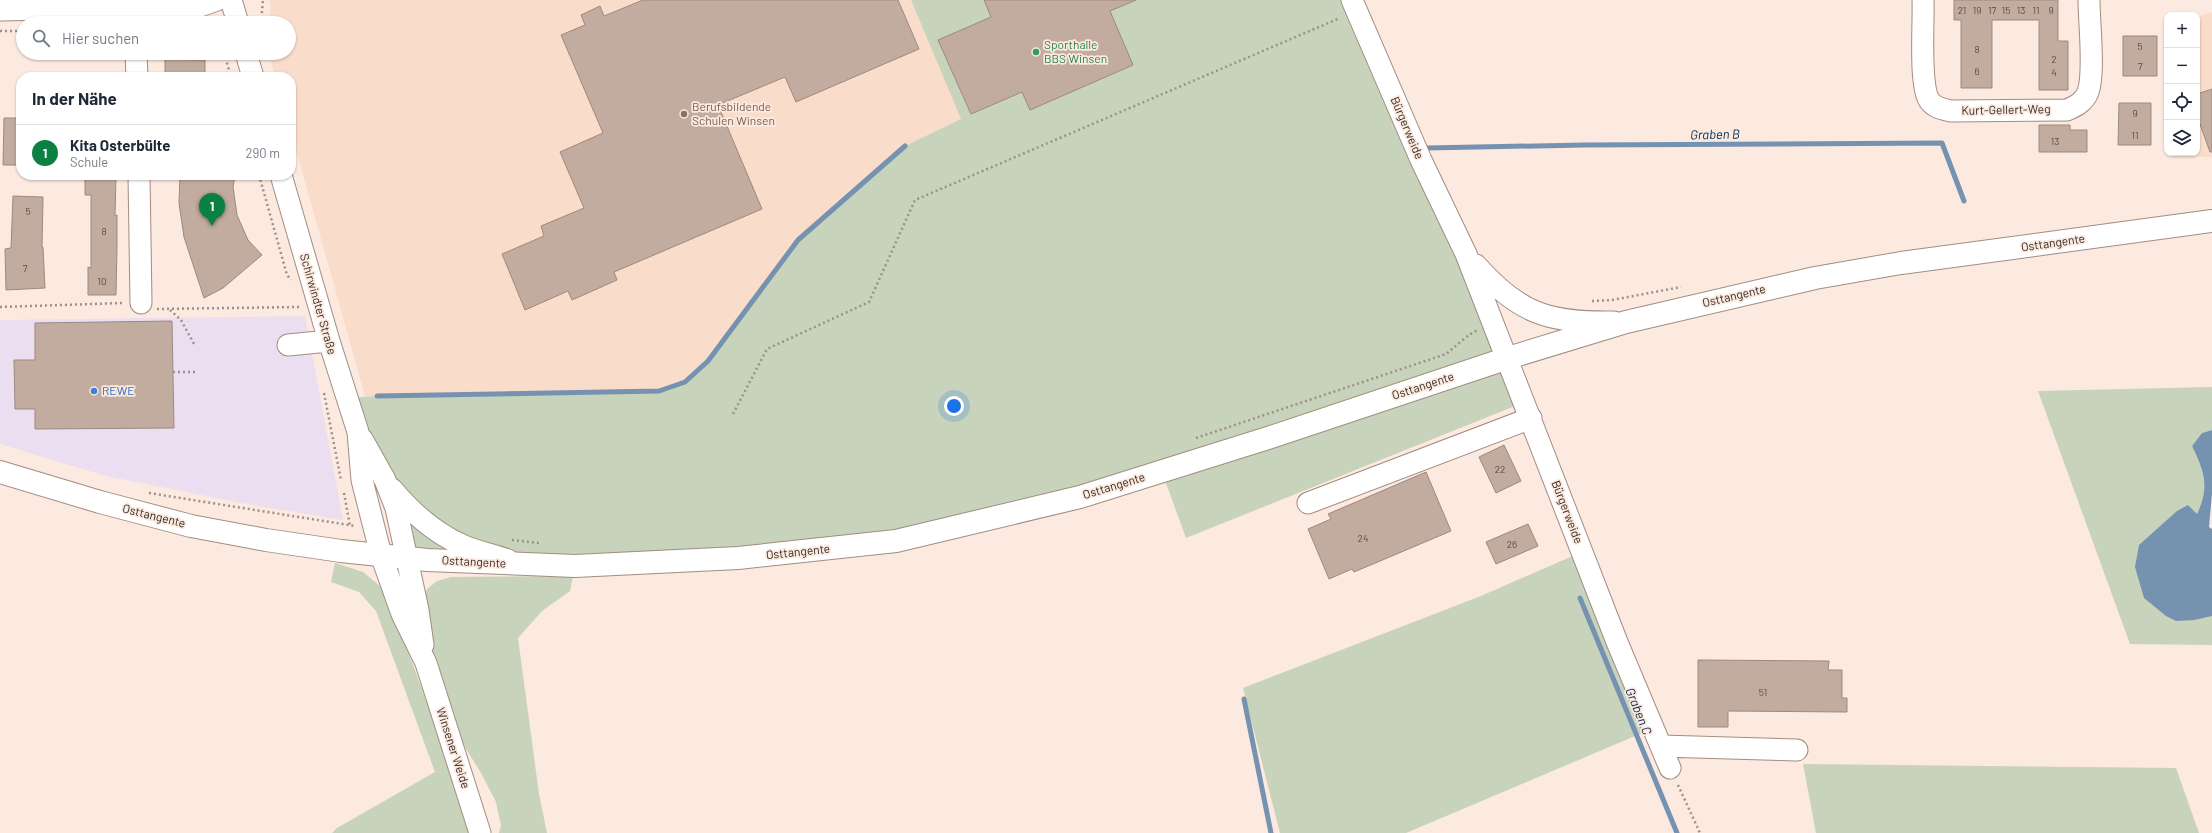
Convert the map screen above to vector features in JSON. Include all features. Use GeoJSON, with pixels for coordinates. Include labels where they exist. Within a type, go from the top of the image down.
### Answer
{"type":"FeatureCollection","features":[{"type":"Feature","properties":{"kind":"main road","name":"Osttangente"},"geometry":{"type":"LineString","coordinates":[[0,472],[100,502],[191,526],[266,540],[407,558],[528,565],[575,566],[738,558],[896,541],[1080,497],[1268,438],[1508,358],[1626,322],[1808,280],[1901,263],[2212,221]]}},
{"type":"Feature","properties":{"kind":"street"},"geometry":{"type":"LineString","coordinates":[[0,10],[136,15],[200,6],[217,0]]}},
{"type":"Feature","properties":{"kind":"street"},"geometry":{"type":"LineString","coordinates":[[231,0],[236,16]]}},
{"type":"Feature","properties":{"kind":"street","name":"Kurt-Gellert-Weg"},"geometry":{"type":"LineString","coordinates":[[1923,0],[1925,87],[1930,101],[1939,109],[1951,111],[2067,110],[2079,105],[2088,93],[2091,78],[2089,0]]}},
{"type":"Feature","properties":{"kind":"street","name":"Bürgerweide"},"geometry":{"type":"LineString","coordinates":[[1355,5],[1421,160],[1466,254],[1496,326],[1617,642],[1670,768]]}},
{"type":"Feature","properties":{"kind":"street"},"geometry":{"type":"LineString","coordinates":[[136,60],[137,72]]}},
{"type":"Feature","properties":{"kind":"street"},"geometry":{"type":"LineString","coordinates":[[248,60],[252,72]]}},
{"type":"Feature","properties":{"kind":"street"},"geometry":{"type":"LineString","coordinates":[[139,180],[141,303]]}},
{"type":"Feature","properties":{"kind":"street","name":"Schirwindter Straße"},"geometry":{"type":"LineString","coordinates":[[291,180],[329,342],[358,432],[385,480],[396,508],[407,558]]}},
{"type":"Feature","properties":{"kind":"street","name":"Bürgerweide"},"geometry":{"type":"LineString","coordinates":[[1466,254],[1492,283],[1512,301],[1533,312],[1555,318],[1585,323],[1626,322]]}},
{"type":"Feature","properties":{"kind":"street"},"geometry":{"type":"LineString","coordinates":[[288,345],[329,342]]}},
{"type":"Feature","properties":{"kind":"street"},"geometry":{"type":"LineString","coordinates":[[1308,503],[1531,418]]}},
{"type":"Feature","properties":{"kind":"street","name":"Schirwindter Straße"},"geometry":{"type":"LineString","coordinates":[[358,432],[362,480],[381,555]]}},
{"type":"Feature","properties":{"kind":"street","name":"Schirwindter Straße"},"geometry":{"type":"LineString","coordinates":[[385,480],[404,503],[430,527],[464,546],[528,565]]}},
{"type":"Feature","properties":{"kind":"street","name":"Winsener Weide"},"geometry":{"type":"LineString","coordinates":[[381,555],[402,614],[426,664],[480,833]]}},
{"type":"Feature","properties":{"kind":"street","name":"Winsener Weide"},"geometry":{"type":"LineString","coordinates":[[407,558],[418,610],[426,664]]}},
{"type":"Feature","properties":{"kind":"street"},"geometry":{"type":"LineString","coordinates":[[1661,746],[1797,750]]}},
{"type":"Feature","properties":{"kind":"path"},"geometry":{"type":"LineString","coordinates":[[261,16],[263,0]]}},
{"type":"Feature","properties":{"kind":"path"},"geometry":{"type":"LineString","coordinates":[[733,414],[767,349],[869,302],[915,200],[1355,5]]}},
{"type":"Feature","properties":{"kind":"path"},"geometry":{"type":"LineString","coordinates":[[0,31],[16,31]]}},
{"type":"Feature","properties":{"kind":"path"},"geometry":{"type":"LineString","coordinates":[[226,60],[230,72]]}},
{"type":"Feature","properties":{"kind":"path"},"geometry":{"type":"LineString","coordinates":[[1591,301],[1612,300],[1683,287]]}},
{"type":"Feature","properties":{"kind":"path"},"geometry":{"type":"LineString","coordinates":[[170,310],[181,320],[194,344]]}},
{"type":"Feature","properties":{"kind":"path"},"geometry":{"type":"LineString","coordinates":[[1188,441],[1446,354],[1461,344],[1472,332],[1496,326]]}},
{"type":"Feature","properties":{"kind":"path"},"geometry":{"type":"LineString","coordinates":[[173,372],[197,372]]}},
{"type":"Feature","properties":{"kind":"path"},"geometry":{"type":"LineString","coordinates":[[143,492],[350,526],[373,527]]}},
{"type":"Feature","properties":{"kind":"path"},"geometry":{"type":"LineString","coordinates":[[507,540],[546,544]]}},
{"type":"Feature","properties":{"kind":"path"},"geometry":{"type":"LineString","coordinates":[[1670,768],[1700,833]]}},
{"type":"Feature","properties":{"kind":"shaded area"},"geometry":{"type":"Polygon","coordinates":[[[269,0],[911,0],[961,119],[905,146],[708,361],[685,382],[659,391],[365,396],[296,150],[296,72],[274,72],[271,60],[296,60],[296,16],[270,16],[271,6],[269,0]]]}},
{"type":"Feature","properties":{"kind":"shaded area"},"geometry":{"type":"Polygon","coordinates":[[[2212,12],[2212,157],[2178,156],[2200,156],[2200,16],[2212,12]]]}},
{"type":"Feature","properties":{"kind":"shaded area"},"geometry":{"type":"Polygon","coordinates":[[[305,316],[343,520],[241,503],[106,476],[0,444],[0,320],[305,316]]]}},
{"type":"Feature","properties":{"kind":"green space"},"geometry":{"type":"Polygon","coordinates":[[[911,0],[1352,0],[1525,402],[1186,538],[1162,472],[1080,497],[738,558],[407,558],[347,398],[377,396],[659,391],[685,382],[708,361],[798,240],[905,146],[961,119],[911,0]]]}},
{"type":"Feature","properties":{"kind":"green space"},"geometry":{"type":"Polygon","coordinates":[[[2212,387],[2212,430],[2202,433],[2192,446],[2200,464],[2204,480],[2203,496],[2197,514],[2195,620],[2212,616],[2212,645],[2130,644],[2038,391],[2212,387]]]}},
{"type":"Feature","properties":{"kind":"green space"},"geometry":{"type":"Polygon","coordinates":[[[1575,555],[1647,731],[1406,833],[1280,833],[1243,688],[1481,596],[1575,555]]]}},
{"type":"Feature","properties":{"kind":"green space"},"geometry":{"type":"Polygon","coordinates":[[[335,563],[363,572],[380,586],[394,614],[426,700],[470,833],[332,833],[337,828],[435,772],[376,611],[359,592],[331,582],[335,563]]]}},
{"type":"Feature","properties":{"kind":"green space"},"geometry":{"type":"Polygon","coordinates":[[[573,576],[570,591],[542,611],[518,638],[539,794],[547,833],[499,833],[501,826],[496,802],[481,773],[460,739],[436,679],[420,608],[426,590],[437,581],[451,577],[573,576]]]}},
{"type":"Feature","properties":{"kind":"green space"},"geometry":{"type":"Polygon","coordinates":[[[1803,764],[2176,768],[2199,833],[1816,833],[1803,764]]]}},
{"type":"Feature","properties":{"kind":"water"},"geometry":{"type":"Polygon","coordinates":[[[2212,430],[2212,494],[2209,527],[2212,529],[2212,616],[2195,620],[2176,621],[2166,616],[2144,598],[2135,567],[2139,545],[2177,511],[2188,505],[2197,514],[2203,496],[2204,479],[2200,463],[2192,446],[2202,433],[2212,430]]]}},
{"type":"Feature","properties":{"kind":"building"},"geometry":{"type":"Polygon","coordinates":[[[643,0],[898,0],[919,49],[796,102],[785,77],[718,105],[762,209],[614,272],[617,280],[572,300],[568,291],[525,310],[502,254],[544,236],[541,226],[584,208],[560,152],[603,133],[561,35],[585,25],[581,15],[600,6],[604,16],[643,0]]]}},
{"type":"Feature","properties":{"kind":"building","name":"Sporthalle BBS Winsen"},"geometry":{"type":"Polygon","coordinates":[[[984,0],[1136,0],[1110,11],[1133,65],[1030,110],[1022,92],[971,114],[938,40],[991,17],[984,0]]]}},
{"type":"Feature","properties":{"kind":"building"},"geometry":{"type":"Polygon","coordinates":[[[1954,0],[2058,0],[2058,41],[2068,41],[2068,90],[2039,90],[2039,20],[1992,20],[1992,88],[1961,88],[1961,20],[1954,20],[1954,0]]]}},
{"type":"Feature","properties":{"kind":"building"},"geometry":{"type":"Polygon","coordinates":[[[2123,36],[2157,36],[2157,76],[2123,76],[2123,36]]]}},
{"type":"Feature","properties":{"kind":"building"},"geometry":{"type":"Polygon","coordinates":[[[165,60],[205,60],[205,72],[165,72],[165,60]]]}},
{"type":"Feature","properties":{"kind":"building"},"geometry":{"type":"Polygon","coordinates":[[[2212,89],[2212,152],[2210,152],[2200,124],[2200,93],[2212,89]]]}},
{"type":"Feature","properties":{"kind":"building"},"geometry":{"type":"Polygon","coordinates":[[[2119,103],[2151,103],[2151,145],[2118,145],[2119,103]]]}},
{"type":"Feature","properties":{"kind":"building"},"geometry":{"type":"Polygon","coordinates":[[[4,118],[16,118],[16,165],[3,165],[4,118]]]}},
{"type":"Feature","properties":{"kind":"building"},"geometry":{"type":"Polygon","coordinates":[[[2039,125],[2070,125],[2070,130],[2087,130],[2087,152],[2039,152],[2039,125]]]}},
{"type":"Feature","properties":{"kind":"building"},"geometry":{"type":"Polygon","coordinates":[[[85,180],[116,180],[116,295],[88,295],[88,267],[91,268],[91,195],[85,195],[85,180]]]}},
{"type":"Feature","properties":{"kind":"building"},"geometry":{"type":"Polygon","coordinates":[[[180,180],[234,180],[233,187],[237,215],[248,240],[262,255],[223,288],[204,298],[184,237],[179,203],[180,180]]]}},
{"type":"Feature","properties":{"kind":"building"},"geometry":{"type":"Polygon","coordinates":[[[13,196],[43,197],[42,247],[45,288],[6,290],[5,249],[11,248],[13,196]]]}},
{"type":"Feature","properties":{"kind":"building","name":"REWE"},"geometry":{"type":"Polygon","coordinates":[[[172,321],[174,428],[35,429],[35,409],[15,409],[14,360],[35,360],[35,323],[172,321]]]}},
{"type":"Feature","properties":{"kind":"building"},"geometry":{"type":"Polygon","coordinates":[[[1504,445],[1521,481],[1496,493],[1479,457],[1504,445]]]}},
{"type":"Feature","properties":{"kind":"building"},"geometry":{"type":"Polygon","coordinates":[[[1426,472],[1451,531],[1354,572],[1352,569],[1329,579],[1308,529],[1331,519],[1328,514],[1426,472]]]}},
{"type":"Feature","properties":{"kind":"building"},"geometry":{"type":"Polygon","coordinates":[[[1528,524],[1538,546],[1496,564],[1486,542],[1528,524]]]}},
{"type":"Feature","properties":{"kind":"building"},"geometry":{"type":"Polygon","coordinates":[[[1698,660],[1829,661],[1828,670],[1842,670],[1842,698],[1847,698],[1847,712],[1728,711],[1728,727],[1698,727],[1698,660]]]}},
{"type":"Feature","properties":{"kind":"waterway","name":"Graben B"},"geometry":{"type":"LineString","coordinates":[[1427,148],[1585,145],[1942,143],[1964,201]]}},
{"type":"Feature","properties":{"kind":"waterway"},"geometry":{"type":"LineString","coordinates":[[377,396],[659,391],[685,382],[708,361],[798,240],[905,146]]}},
{"type":"Feature","properties":{"kind":"waterway","name":"Graben C"},"geometry":{"type":"LineString","coordinates":[[1580,598],[1677,833]]}},
{"type":"Feature","properties":{"kind":"waterway"},"geometry":{"type":"LineString","coordinates":[[1244,699],[1271,833]]}},
{"type":"Feature","properties":{"kind":"place","name":"Sporthalle BBS Winsen"},"geometry":{"type":"Point","coordinates":[1036,52]}},
{"type":"Feature","properties":{"kind":"place","name":"Berufsbildende Schulen Winsen"},"geometry":{"type":"Point","coordinates":[684,114]}},
{"type":"Feature","properties":{"kind":"place","name":"Kita Osterbülte"},"geometry":{"type":"Point","coordinates":[212,226]}},
{"type":"Feature","properties":{"kind":"place","name":"REWE"},"geometry":{"type":"Point","coordinates":[94,391]}}]}
